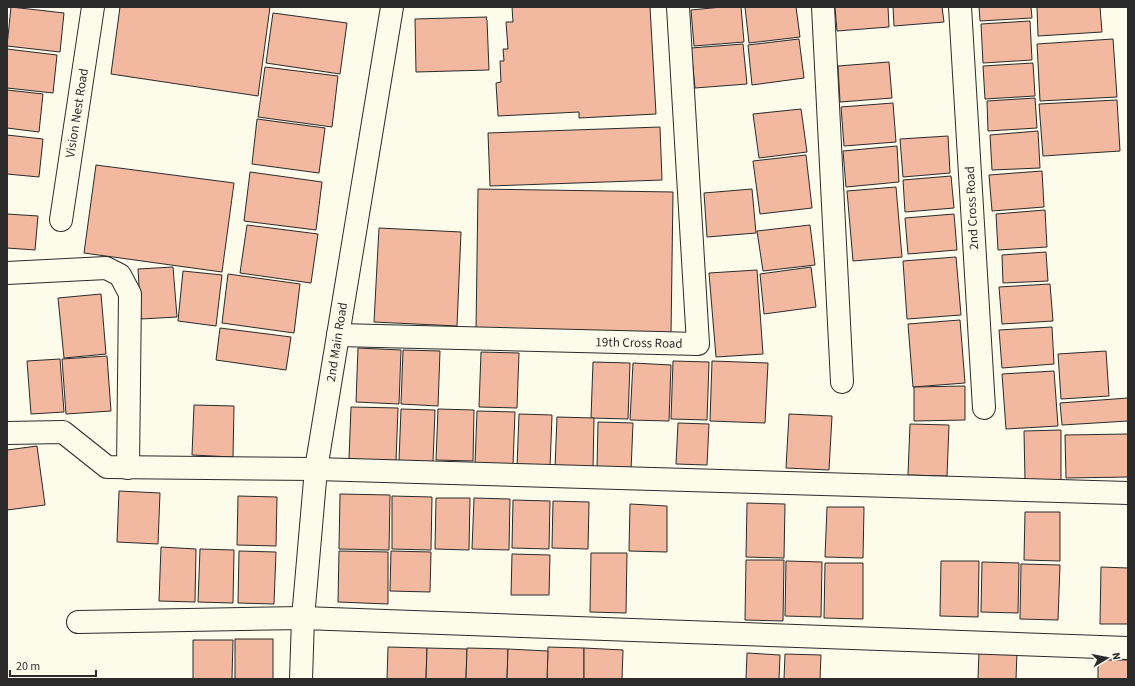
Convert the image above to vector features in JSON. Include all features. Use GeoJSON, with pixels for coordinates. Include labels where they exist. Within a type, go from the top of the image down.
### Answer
{"type":"FeatureCollection","features":[{"type":"Feature","properties":{"kind":"street","name":"Vision Nest Road"},"geometry":{"type":"LineString","coordinates":[[61,220],[93,7]]}},
{"type":"Feature","properties":{"kind":"street","name":"2nd Main Road"},"geometry":{"type":"LineString","coordinates":[[301,679],[303,618],[316,469],[392,7]]}},
{"type":"Feature","properties":{"kind":"street","name":"19th Cross Road"},"geometry":{"type":"LineString","coordinates":[[338,335],[698,344],[678,7]]}},
{"type":"Feature","properties":{"kind":"street"},"geometry":{"type":"LineString","coordinates":[[823,7],[842,382]]}},
{"type":"Feature","properties":{"kind":"street","name":"2nd Cross Road"},"geometry":{"type":"LineString","coordinates":[[960,7],[984,408]]}},
{"type":"Feature","properties":{"kind":"street"},"geometry":{"type":"LineString","coordinates":[[7,273],[106,268],[120,275],[130,294],[128,468]]}},
{"type":"Feature","properties":{"kind":"street"},"geometry":{"type":"LineString","coordinates":[[7,433],[63,432],[107,467],[316,469],[1128,493]]}},
{"type":"Feature","properties":{"kind":"street"},"geometry":{"type":"LineString","coordinates":[[78,622],[303,618],[1128,648]]}},
{"type":"Feature","properties":{"kind":"building"},"geometry":{"type":"Polygon","coordinates":[[[11,7],[64,13],[60,52],[7,46],[11,7]]]}},
{"type":"Feature","properties":{"kind":"building"},"geometry":{"type":"Polygon","coordinates":[[[120,7],[270,7],[258,96],[111,74],[120,7]]]}},
{"type":"Feature","properties":{"kind":"building"},"geometry":{"type":"Polygon","coordinates":[[[512,7],[650,7],[656,114],[579,118],[579,112],[498,116],[496,83],[501,82],[500,61],[504,61],[503,49],[508,49],[506,22],[513,22],[512,7]]]}},
{"type":"Feature","properties":{"kind":"building"},"geometry":{"type":"Polygon","coordinates":[[[741,7],[744,42],[694,46],[691,10],[741,7]]]}},
{"type":"Feature","properties":{"kind":"building"},"geometry":{"type":"Polygon","coordinates":[[[745,7],[796,7],[800,37],[749,43],[745,7]]]}},
{"type":"Feature","properties":{"kind":"building"},"geometry":{"type":"Polygon","coordinates":[[[835,7],[888,7],[889,27],[837,31],[835,7]]]}},
{"type":"Feature","properties":{"kind":"building"},"geometry":{"type":"Polygon","coordinates":[[[893,7],[942,7],[944,22],[894,26],[893,7]]]}},
{"type":"Feature","properties":{"kind":"building"},"geometry":{"type":"Polygon","coordinates":[[[979,7],[1031,7],[1032,18],[980,21],[979,7]]]}},
{"type":"Feature","properties":{"kind":"building"},"geometry":{"type":"Polygon","coordinates":[[[1037,7],[1100,7],[1102,32],[1038,36],[1037,7]]]}},
{"type":"Feature","properties":{"kind":"building"},"geometry":{"type":"Polygon","coordinates":[[[273,13],[347,23],[340,74],[266,63],[273,13]]]}},
{"type":"Feature","properties":{"kind":"building"},"geometry":{"type":"Polygon","coordinates":[[[487,17],[489,70],[416,72],[415,19],[487,17]]]}},
{"type":"Feature","properties":{"kind":"building"},"geometry":{"type":"Polygon","coordinates":[[[1030,21],[1032,60],[983,63],[981,24],[1030,21]]]}},
{"type":"Feature","properties":{"kind":"building"},"geometry":{"type":"Polygon","coordinates":[[[799,39],[804,78],[752,85],[748,45],[799,39]]]}},
{"type":"Feature","properties":{"kind":"building"},"geometry":{"type":"Polygon","coordinates":[[[1113,39],[1117,97],[1040,101],[1037,44],[1113,39]]]}},
{"type":"Feature","properties":{"kind":"building"},"geometry":{"type":"Polygon","coordinates":[[[743,44],[747,84],[695,88],[691,48],[743,44]]]}},
{"type":"Feature","properties":{"kind":"building"},"geometry":{"type":"Polygon","coordinates":[[[7,49],[57,55],[53,93],[7,88],[7,49]]]}},
{"type":"Feature","properties":{"kind":"building"},"geometry":{"type":"Polygon","coordinates":[[[889,62],[892,98],[840,102],[838,66],[889,62]]]}},
{"type":"Feature","properties":{"kind":"building"},"geometry":{"type":"Polygon","coordinates":[[[1033,63],[1035,96],[985,99],[983,66],[1033,63]]]}},
{"type":"Feature","properties":{"kind":"building"},"geometry":{"type":"Polygon","coordinates":[[[265,67],[338,76],[332,127],[258,117],[265,67]]]}},
{"type":"Feature","properties":{"kind":"building"},"geometry":{"type":"Polygon","coordinates":[[[7,90],[43,94],[39,132],[7,128],[7,90]]]}},
{"type":"Feature","properties":{"kind":"building"},"geometry":{"type":"Polygon","coordinates":[[[1035,98],[1037,128],[988,131],[987,101],[1035,98]]]}},
{"type":"Feature","properties":{"kind":"building"},"geometry":{"type":"Polygon","coordinates":[[[1117,100],[1120,151],[1043,156],[1039,104],[1117,100]]]}},
{"type":"Feature","properties":{"kind":"building"},"geometry":{"type":"Polygon","coordinates":[[[893,103],[896,142],[844,146],[841,107],[893,103]]]}},
{"type":"Feature","properties":{"kind":"building"},"geometry":{"type":"Polygon","coordinates":[[[801,109],[807,152],[759,158],[753,114],[801,109]]]}},
{"type":"Feature","properties":{"kind":"building"},"geometry":{"type":"Polygon","coordinates":[[[257,119],[325,128],[319,173],[252,164],[257,119]]]}},
{"type":"Feature","properties":{"kind":"building"},"geometry":{"type":"Polygon","coordinates":[[[660,127],[662,180],[490,186],[488,133],[660,127]]]}},
{"type":"Feature","properties":{"kind":"building"},"geometry":{"type":"Polygon","coordinates":[[[1038,131],[1040,168],[992,170],[990,135],[1038,131]]]}},
{"type":"Feature","properties":{"kind":"building"},"geometry":{"type":"Polygon","coordinates":[[[7,135],[43,139],[39,177],[7,174],[7,135]]]}},
{"type":"Feature","properties":{"kind":"building"},"geometry":{"type":"Polygon","coordinates":[[[948,136],[950,173],[903,177],[900,139],[948,136]]]}},
{"type":"Feature","properties":{"kind":"building"},"geometry":{"type":"Polygon","coordinates":[[[897,146],[899,182],[846,187],[843,151],[897,146]]]}},
{"type":"Feature","properties":{"kind":"building"},"geometry":{"type":"Polygon","coordinates":[[[806,155],[812,208],[760,214],[753,161],[806,155]]]}},
{"type":"Feature","properties":{"kind":"building"},"geometry":{"type":"Polygon","coordinates":[[[96,165],[234,183],[222,272],[84,253],[96,165]]]}},
{"type":"Feature","properties":{"kind":"building"},"geometry":{"type":"Polygon","coordinates":[[[1042,171],[1044,207],[992,211],[989,175],[1042,171]]]}},
{"type":"Feature","properties":{"kind":"building"},"geometry":{"type":"Polygon","coordinates":[[[250,172],[322,182],[316,230],[244,221],[250,172]]]}},
{"type":"Feature","properties":{"kind":"building"},"geometry":{"type":"Polygon","coordinates":[[[951,176],[954,208],[905,212],[903,180],[951,176]]]}},
{"type":"Feature","properties":{"kind":"building"},"geometry":{"type":"Polygon","coordinates":[[[896,187],[902,257],[853,261],[847,191],[896,187]]]}},
{"type":"Feature","properties":{"kind":"building"},"geometry":{"type":"Polygon","coordinates":[[[478,189],[673,192],[671,335],[476,331],[478,189]]]}},
{"type":"Feature","properties":{"kind":"building"},"geometry":{"type":"Polygon","coordinates":[[[752,189],[756,233],[707,237],[704,193],[752,189]]]}},
{"type":"Feature","properties":{"kind":"building"},"geometry":{"type":"Polygon","coordinates":[[[1045,210],[1047,247],[998,250],[996,214],[1045,210]]]}},
{"type":"Feature","properties":{"kind":"building"},"geometry":{"type":"Polygon","coordinates":[[[7,214],[38,216],[35,250],[7,248],[7,214]]]}},
{"type":"Feature","properties":{"kind":"building"},"geometry":{"type":"Polygon","coordinates":[[[954,214],[957,250],[908,254],[905,218],[954,214]]]}},
{"type":"Feature","properties":{"kind":"building"},"geometry":{"type":"Polygon","coordinates":[[[247,225],[318,234],[311,283],[240,273],[247,225]]]}},
{"type":"Feature","properties":{"kind":"building"},"geometry":{"type":"Polygon","coordinates":[[[810,225],[815,265],[763,271],[757,231],[810,225]]]}},
{"type":"Feature","properties":{"kind":"building"},"geometry":{"type":"Polygon","coordinates":[[[379,228],[461,232],[457,326],[374,322],[379,228]]]}},
{"type":"Feature","properties":{"kind":"building"},"geometry":{"type":"Polygon","coordinates":[[[1046,252],[1048,281],[1003,283],[1002,255],[1046,252]]]}},
{"type":"Feature","properties":{"kind":"building"},"geometry":{"type":"Polygon","coordinates":[[[956,257],[961,315],[907,319],[903,261],[956,257]]]}},
{"type":"Feature","properties":{"kind":"building"},"geometry":{"type":"Polygon","coordinates":[[[173,267],[177,317],[141,319],[138,269],[173,267]]]}},
{"type":"Feature","properties":{"kind":"building"},"geometry":{"type":"Polygon","coordinates":[[[811,267],[816,307],[764,314],[760,274],[811,267]]]}},
{"type":"Feature","properties":{"kind":"building"},"geometry":{"type":"Polygon","coordinates":[[[757,270],[763,354],[716,357],[709,273],[757,270]]]}},
{"type":"Feature","properties":{"kind":"building"},"geometry":{"type":"Polygon","coordinates":[[[183,271],[222,275],[216,326],[178,321],[183,271]]]}},
{"type":"Feature","properties":{"kind":"building"},"geometry":{"type":"Polygon","coordinates":[[[228,274],[300,284],[294,333],[222,323],[228,274]]]}},
{"type":"Feature","properties":{"kind":"building"},"geometry":{"type":"Polygon","coordinates":[[[1050,284],[1053,321],[1002,324],[999,287],[1050,284]]]}},
{"type":"Feature","properties":{"kind":"building"},"geometry":{"type":"Polygon","coordinates":[[[101,294],[106,354],[64,358],[58,298],[101,294]]]}},
{"type":"Feature","properties":{"kind":"building"},"geometry":{"type":"Polygon","coordinates":[[[960,320],[965,383],[913,387],[908,324],[960,320]]]}},
{"type":"Feature","properties":{"kind":"building"},"geometry":{"type":"Polygon","coordinates":[[[1052,327],[1054,364],[1002,368],[999,330],[1052,327]]]}},
{"type":"Feature","properties":{"kind":"building"},"geometry":{"type":"Polygon","coordinates":[[[220,328],[291,337],[286,370],[216,360],[220,328]]]}},
{"type":"Feature","properties":{"kind":"building"},"geometry":{"type":"Polygon","coordinates":[[[358,348],[401,350],[399,404],[356,402],[358,348]]]}},
{"type":"Feature","properties":{"kind":"building"},"geometry":{"type":"Polygon","coordinates":[[[403,350],[440,351],[438,406],[401,404],[403,350]]]}},
{"type":"Feature","properties":{"kind":"building"},"geometry":{"type":"Polygon","coordinates":[[[1106,351],[1109,396],[1061,399],[1058,354],[1106,351]]]}},
{"type":"Feature","properties":{"kind":"building"},"geometry":{"type":"Polygon","coordinates":[[[481,352],[519,353],[517,408],[479,407],[481,352]]]}},
{"type":"Feature","properties":{"kind":"building"},"geometry":{"type":"Polygon","coordinates":[[[107,356],[111,411],[66,414],[62,359],[107,356]]]}},
{"type":"Feature","properties":{"kind":"building"},"geometry":{"type":"Polygon","coordinates":[[[60,359],[64,412],[31,414],[27,361],[60,359]]]}},
{"type":"Feature","properties":{"kind":"building"},"geometry":{"type":"Polygon","coordinates":[[[673,361],[709,362],[707,420],[671,419],[673,361]]]}},
{"type":"Feature","properties":{"kind":"building"},"geometry":{"type":"Polygon","coordinates":[[[712,361],[768,363],[765,423],[710,421],[712,361]]]}},
{"type":"Feature","properties":{"kind":"building"},"geometry":{"type":"Polygon","coordinates":[[[593,362],[630,363],[628,419],[591,418],[593,362]]]}},
{"type":"Feature","properties":{"kind":"building"},"geometry":{"type":"Polygon","coordinates":[[[633,363],[671,365],[669,421],[630,420],[633,363]]]}},
{"type":"Feature","properties":{"kind":"building"},"geometry":{"type":"Polygon","coordinates":[[[1054,371],[1058,426],[1006,429],[1002,374],[1054,371]]]}},
{"type":"Feature","properties":{"kind":"building"},"geometry":{"type":"Polygon","coordinates":[[[965,386],[965,420],[914,421],[914,387],[965,386]]]}},
{"type":"Feature","properties":{"kind":"building"},"geometry":{"type":"Polygon","coordinates":[[[1128,398],[1128,421],[1062,425],[1060,403],[1128,398]]]}},
{"type":"Feature","properties":{"kind":"building"},"geometry":{"type":"Polygon","coordinates":[[[194,405],[234,406],[233,457],[192,455],[194,405]]]}},
{"type":"Feature","properties":{"kind":"building"},"geometry":{"type":"Polygon","coordinates":[[[351,407],[398,408],[396,461],[349,459],[351,407]]]}},
{"type":"Feature","properties":{"kind":"building"},"geometry":{"type":"Polygon","coordinates":[[[401,409],[435,410],[433,462],[399,461],[401,409]]]}},
{"type":"Feature","properties":{"kind":"building"},"geometry":{"type":"Polygon","coordinates":[[[438,409],[474,410],[473,461],[436,460],[438,409]]]}},
{"type":"Feature","properties":{"kind":"building"},"geometry":{"type":"Polygon","coordinates":[[[477,411],[515,412],[513,465],[475,464],[477,411]]]}},
{"type":"Feature","properties":{"kind":"building"},"geometry":{"type":"Polygon","coordinates":[[[519,414],[552,415],[550,468],[517,467],[519,414]]]}},
{"type":"Feature","properties":{"kind":"building"},"geometry":{"type":"Polygon","coordinates":[[[789,414],[832,416],[829,470],[786,468],[789,414]]]}},
{"type":"Feature","properties":{"kind":"building"},"geometry":{"type":"Polygon","coordinates":[[[557,417],[594,418],[593,469],[555,468],[557,417]]]}},
{"type":"Feature","properties":{"kind":"building"},"geometry":{"type":"Polygon","coordinates":[[[598,422],[633,423],[631,471],[597,469],[598,422]]]}},
{"type":"Feature","properties":{"kind":"building"},"geometry":{"type":"Polygon","coordinates":[[[678,423],[709,424],[707,465],[676,464],[678,423]]]}},
{"type":"Feature","properties":{"kind":"building"},"geometry":{"type":"Polygon","coordinates":[[[910,424],[949,425],[947,476],[908,475],[910,424]]]}},
{"type":"Feature","properties":{"kind":"building"},"geometry":{"type":"Polygon","coordinates":[[[1061,430],[1061,480],[1025,480],[1024,431],[1061,430]]]}},
{"type":"Feature","properties":{"kind":"building"},"geometry":{"type":"Polygon","coordinates":[[[1128,434],[1128,477],[1066,478],[1065,435],[1128,434]]]}},
{"type":"Feature","properties":{"kind":"building"},"geometry":{"type":"Polygon","coordinates":[[[37,446],[45,505],[7,510],[7,450],[37,446]]]}},
{"type":"Feature","properties":{"kind":"building"},"geometry":{"type":"Polygon","coordinates":[[[119,491],[160,493],[158,544],[117,542],[119,491]]]}},
{"type":"Feature","properties":{"kind":"building"},"geometry":{"type":"Polygon","coordinates":[[[340,494],[390,495],[389,550],[339,549],[340,494]]]}},
{"type":"Feature","properties":{"kind":"building"},"geometry":{"type":"Polygon","coordinates":[[[238,496],[277,497],[276,546],[237,545],[238,496]]]}},
{"type":"Feature","properties":{"kind":"building"},"geometry":{"type":"Polygon","coordinates":[[[392,496],[432,497],[431,550],[392,549],[392,496]]]}},
{"type":"Feature","properties":{"kind":"building"},"geometry":{"type":"Polygon","coordinates":[[[436,498],[470,498],[469,550],[435,549],[436,498]]]}},
{"type":"Feature","properties":{"kind":"building"},"geometry":{"type":"Polygon","coordinates":[[[474,498],[510,499],[509,550],[472,549],[474,498]]]}},
{"type":"Feature","properties":{"kind":"building"},"geometry":{"type":"Polygon","coordinates":[[[513,500],[550,501],[549,549],[512,548],[513,500]]]}},
{"type":"Feature","properties":{"kind":"building"},"geometry":{"type":"Polygon","coordinates":[[[553,501],[589,502],[588,549],[552,548],[553,501]]]}},
{"type":"Feature","properties":{"kind":"building"},"geometry":{"type":"Polygon","coordinates":[[[747,503],[785,504],[784,558],[746,557],[747,503]]]}},
{"type":"Feature","properties":{"kind":"building"},"geometry":{"type":"Polygon","coordinates":[[[630,504],[667,506],[667,552],[629,551],[630,504]]]}},
{"type":"Feature","properties":{"kind":"building"},"geometry":{"type":"Polygon","coordinates":[[[827,507],[864,507],[863,558],[825,557],[827,507]]]}},
{"type":"Feature","properties":{"kind":"building"},"geometry":{"type":"Polygon","coordinates":[[[1025,512],[1060,512],[1060,561],[1024,560],[1025,512]]]}},
{"type":"Feature","properties":{"kind":"building"},"geometry":{"type":"Polygon","coordinates":[[[161,547],[196,549],[195,602],[159,601],[161,547]]]}},
{"type":"Feature","properties":{"kind":"building"},"geometry":{"type":"Polygon","coordinates":[[[200,549],[234,550],[233,603],[198,602],[200,549]]]}},
{"type":"Feature","properties":{"kind":"building"},"geometry":{"type":"Polygon","coordinates":[[[239,551],[276,552],[274,604],[238,603],[239,551]]]}},
{"type":"Feature","properties":{"kind":"building"},"geometry":{"type":"Polygon","coordinates":[[[339,551],[388,552],[388,604],[338,602],[339,551]]]}},
{"type":"Feature","properties":{"kind":"building"},"geometry":{"type":"Polygon","coordinates":[[[391,551],[431,552],[430,592],[390,591],[391,551]]]}},
{"type":"Feature","properties":{"kind":"building"},"geometry":{"type":"Polygon","coordinates":[[[591,553],[627,553],[626,613],[590,612],[591,553]]]}},
{"type":"Feature","properties":{"kind":"building"},"geometry":{"type":"Polygon","coordinates":[[[512,554],[550,555],[549,595],[511,595],[512,554]]]}},
{"type":"Feature","properties":{"kind":"building"},"geometry":{"type":"Polygon","coordinates":[[[746,560],[784,560],[783,621],[745,620],[746,560]]]}},
{"type":"Feature","properties":{"kind":"building"},"geometry":{"type":"Polygon","coordinates":[[[786,561],[822,562],[821,617],[785,616],[786,561]]]}},
{"type":"Feature","properties":{"kind":"building"},"geometry":{"type":"Polygon","coordinates":[[[941,561],[979,561],[978,617],[940,616],[941,561]]]}},
{"type":"Feature","properties":{"kind":"building"},"geometry":{"type":"Polygon","coordinates":[[[982,562],[1019,563],[1018,613],[981,612],[982,562]]]}},
{"type":"Feature","properties":{"kind":"building"},"geometry":{"type":"Polygon","coordinates":[[[825,563],[863,563],[863,619],[824,618],[825,563]]]}},
{"type":"Feature","properties":{"kind":"building"},"geometry":{"type":"Polygon","coordinates":[[[1021,564],[1060,565],[1058,620],[1020,619],[1021,564]]]}},
{"type":"Feature","properties":{"kind":"building"},"geometry":{"type":"Polygon","coordinates":[[[1101,567],[1128,568],[1128,624],[1100,624],[1101,567]]]}},
{"type":"Feature","properties":{"kind":"building"},"geometry":{"type":"Polygon","coordinates":[[[235,639],[273,639],[273,679],[235,679],[235,639]]]}},
{"type":"Feature","properties":{"kind":"building"},"geometry":{"type":"Polygon","coordinates":[[[193,640],[233,640],[232,679],[193,679],[193,640]]]}},
{"type":"Feature","properties":{"kind":"building"},"geometry":{"type":"Polygon","coordinates":[[[388,647],[427,648],[426,679],[387,679],[388,647]]]}},
{"type":"Feature","properties":{"kind":"building"},"geometry":{"type":"Polygon","coordinates":[[[548,647],[584,648],[584,679],[547,679],[548,647]]]}},
{"type":"Feature","properties":{"kind":"building"},"geometry":{"type":"Polygon","coordinates":[[[427,648],[467,649],[466,679],[426,679],[427,648]]]}},
{"type":"Feature","properties":{"kind":"building"},"geometry":{"type":"Polygon","coordinates":[[[467,648],[508,649],[507,679],[466,679],[467,648]]]}},
{"type":"Feature","properties":{"kind":"building"},"geometry":{"type":"Polygon","coordinates":[[[584,648],[623,650],[622,679],[584,679],[584,648]]]}},
{"type":"Feature","properties":{"kind":"building"},"geometry":{"type":"Polygon","coordinates":[[[508,649],[548,651],[547,679],[507,679],[508,649]]]}},
{"type":"Feature","properties":{"kind":"building"},"geometry":{"type":"Polygon","coordinates":[[[979,651],[1017,652],[1016,679],[978,679],[979,651]]]}},
{"type":"Feature","properties":{"kind":"building"},"geometry":{"type":"Polygon","coordinates":[[[747,653],[780,655],[779,679],[746,679],[747,653]]]}},
{"type":"Feature","properties":{"kind":"building"},"geometry":{"type":"Polygon","coordinates":[[[785,654],[821,655],[820,679],[784,679],[785,654]]]}},
{"type":"Feature","properties":{"kind":"building"},"geometry":{"type":"Polygon","coordinates":[[[1098,660],[1128,660],[1128,679],[1098,679],[1098,660]]]}}]}
